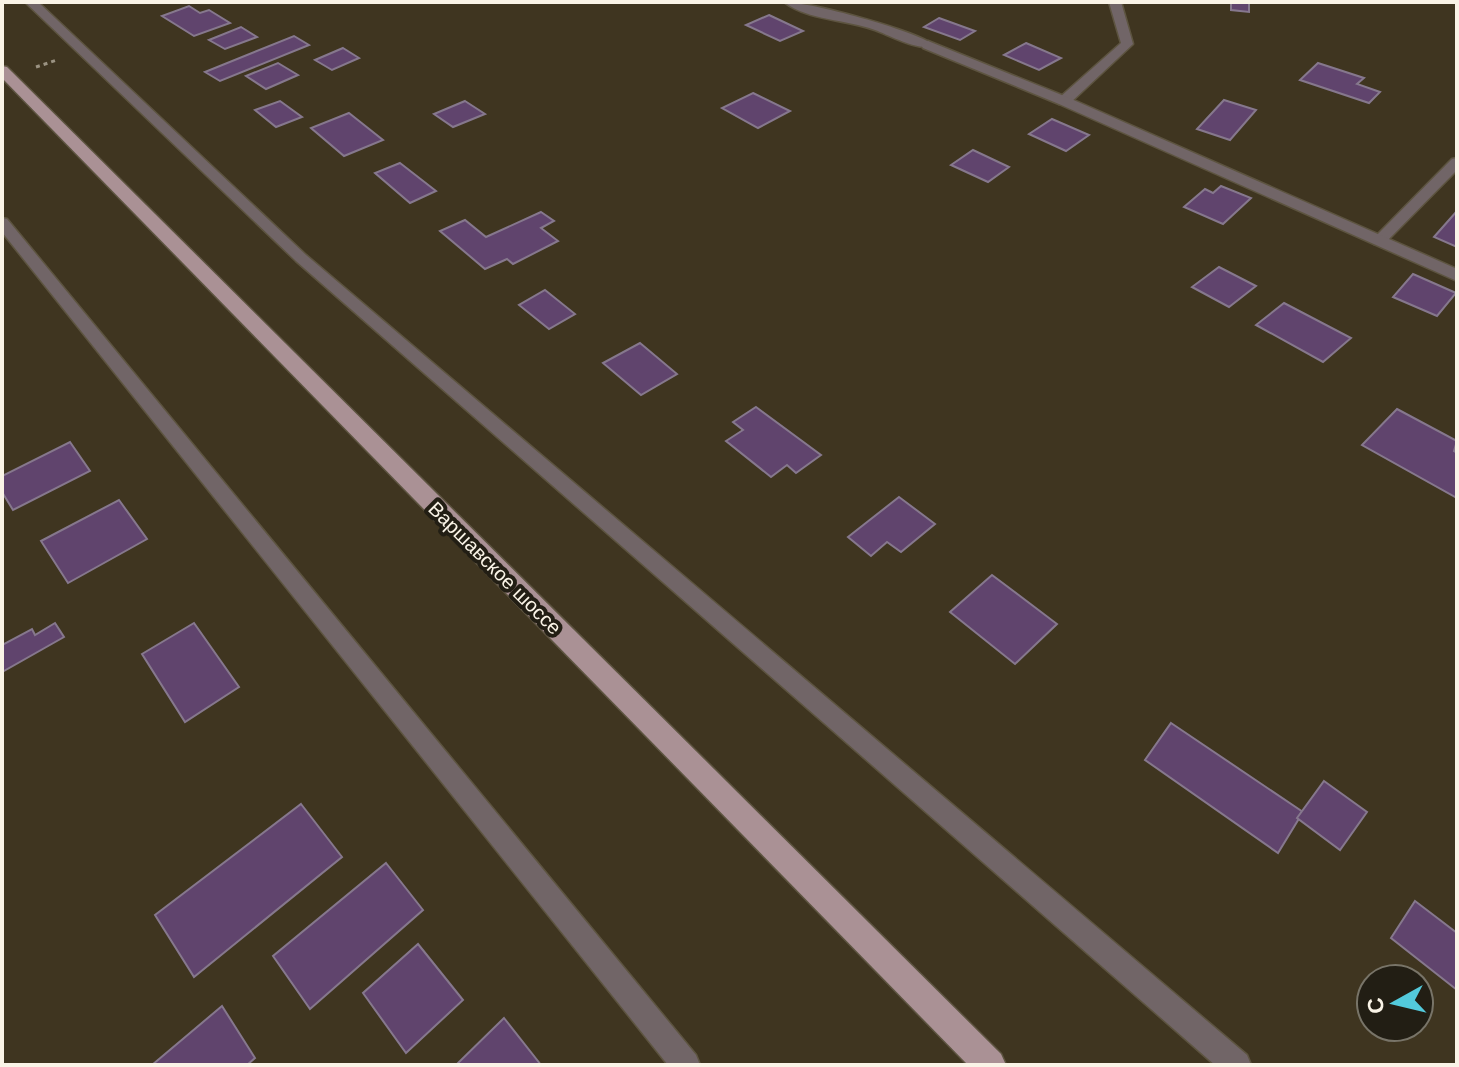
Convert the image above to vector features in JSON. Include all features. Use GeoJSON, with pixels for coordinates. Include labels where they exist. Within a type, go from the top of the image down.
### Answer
{"type":"FeatureCollection","features":[{"type":"Feature","properties":{"kind":"main road","name":"Варшавское шоссе"},"geometry":{"type":"LineString","coordinates":[[5,73],[990,1065]]}},
{"type":"Feature","properties":{"kind":"street"},"geometry":{"type":"LineString","coordinates":[[928,45],[1064,101],[1457,276]]}},
{"type":"Feature","properties":{"kind":"lane"},"geometry":{"type":"LineString","coordinates":[[31,2],[301,258],[1237,1065]]}},
{"type":"Feature","properties":{"kind":"lane"},"geometry":{"type":"LineString","coordinates":[[790,2],[814,12],[868,23],[928,45]]}},
{"type":"Feature","properties":{"kind":"lane"},"geometry":{"type":"LineString","coordinates":[[1064,101],[1127,44],[1115,2]]}},
{"type":"Feature","properties":{"kind":"lane"},"geometry":{"type":"LineString","coordinates":[[1379,241],[1457,162]]}},
{"type":"Feature","properties":{"kind":"lane"},"geometry":{"type":"LineString","coordinates":[[2,222],[686,1065]]}},
{"type":"Feature","properties":{"kind":"path"},"geometry":{"type":"LineString","coordinates":[[5,73],[81,52]]}},
{"type":"Feature","properties":{"kind":"building"},"geometry":{"type":"Polygon","coordinates":[[[1231,2],[1249,2],[1249,12],[1231,10],[1231,2]]]}},
{"type":"Feature","properties":{"kind":"building"},"geometry":{"type":"Polygon","coordinates":[[[189,6],[200,13],[209,10],[230,23],[194,36],[162,16],[189,6]]]}},
{"type":"Feature","properties":{"kind":"building"},"geometry":{"type":"Polygon","coordinates":[[[769,15],[803,31],[780,41],[746,25],[769,15]]]}},
{"type":"Feature","properties":{"kind":"building"},"geometry":{"type":"Polygon","coordinates":[[[939,18],[975,31],[960,40],[924,27],[939,18]]]}},
{"type":"Feature","properties":{"kind":"building"},"geometry":{"type":"Polygon","coordinates":[[[241,27],[257,37],[225,49],[209,40],[241,27]]]}},
{"type":"Feature","properties":{"kind":"building"},"geometry":{"type":"Polygon","coordinates":[[[294,36],[309,45],[220,81],[205,72],[294,36]]]}},
{"type":"Feature","properties":{"kind":"building"},"geometry":{"type":"Polygon","coordinates":[[[1026,43],[1061,58],[1039,70],[1004,55],[1026,43]]]}},
{"type":"Feature","properties":{"kind":"building"},"geometry":{"type":"Polygon","coordinates":[[[343,48],[359,58],[332,70],[315,60],[343,48]]]}},
{"type":"Feature","properties":{"kind":"building"},"geometry":{"type":"Polygon","coordinates":[[[278,63],[298,75],[266,89],[246,76],[278,63]]]}},
{"type":"Feature","properties":{"kind":"building"},"geometry":{"type":"Polygon","coordinates":[[[1318,63],[1364,78],[1357,84],[1380,92],[1369,103],[1300,80],[1318,63]]]}},
{"type":"Feature","properties":{"kind":"building"},"geometry":{"type":"Polygon","coordinates":[[[753,93],[790,111],[758,128],[722,108],[753,93]]]}},
{"type":"Feature","properties":{"kind":"building"},"geometry":{"type":"Polygon","coordinates":[[[1224,100],[1256,110],[1230,140],[1197,129],[1224,100]]]}},
{"type":"Feature","properties":{"kind":"building"},"geometry":{"type":"Polygon","coordinates":[[[280,101],[302,117],[276,127],[255,110],[280,101]]]}},
{"type":"Feature","properties":{"kind":"building"},"geometry":{"type":"Polygon","coordinates":[[[465,101],[485,114],[453,127],[434,114],[465,101]]]}},
{"type":"Feature","properties":{"kind":"building"},"geometry":{"type":"Polygon","coordinates":[[[349,113],[383,140],[344,156],[311,128],[349,113]]]}},
{"type":"Feature","properties":{"kind":"building"},"geometry":{"type":"Polygon","coordinates":[[[1052,119],[1089,135],[1066,151],[1029,134],[1052,119]]]}},
{"type":"Feature","properties":{"kind":"building"},"geometry":{"type":"Polygon","coordinates":[[[973,150],[1009,167],[988,182],[951,165],[973,150]]]}},
{"type":"Feature","properties":{"kind":"building"},"geometry":{"type":"Polygon","coordinates":[[[400,163],[436,191],[410,203],[375,173],[400,163]]]}},
{"type":"Feature","properties":{"kind":"building"},"geometry":{"type":"Polygon","coordinates":[[[1221,186],[1251,198],[1223,224],[1184,207],[1205,189],[1213,193],[1221,186]]]}},
{"type":"Feature","properties":{"kind":"building"},"geometry":{"type":"Polygon","coordinates":[[[1457,211],[1457,247],[1434,237],[1457,211]]]}},
{"type":"Feature","properties":{"kind":"building"},"geometry":{"type":"Polygon","coordinates":[[[541,212],[554,221],[541,228],[558,241],[513,264],[507,259],[485,269],[440,231],[465,220],[486,237],[541,212]]]}},
{"type":"Feature","properties":{"kind":"building"},"geometry":{"type":"Polygon","coordinates":[[[1219,267],[1256,286],[1229,307],[1192,287],[1219,267]]]}},
{"type":"Feature","properties":{"kind":"building"},"geometry":{"type":"Polygon","coordinates":[[[1413,274],[1456,293],[1437,316],[1393,297],[1413,274]]]}},
{"type":"Feature","properties":{"kind":"building"},"geometry":{"type":"Polygon","coordinates":[[[545,290],[575,314],[549,329],[519,305],[545,290]]]}},
{"type":"Feature","properties":{"kind":"building"},"geometry":{"type":"Polygon","coordinates":[[[1284,303],[1351,338],[1323,362],[1256,325],[1284,303]]]}},
{"type":"Feature","properties":{"kind":"building"},"geometry":{"type":"Polygon","coordinates":[[[640,343],[677,374],[641,395],[603,363],[640,343]]]}},
{"type":"Feature","properties":{"kind":"building"},"geometry":{"type":"Polygon","coordinates":[[[756,407],[821,455],[796,473],[787,465],[771,477],[726,441],[743,430],[733,422],[756,407]]]}},
{"type":"Feature","properties":{"kind":"building"},"geometry":{"type":"Polygon","coordinates":[[[1397,409],[1457,441],[1454,451],[1457,453],[1457,498],[1362,445],[1397,409]]]}},
{"type":"Feature","properties":{"kind":"building"},"geometry":{"type":"Polygon","coordinates":[[[70,442],[90,471],[13,510],[2,492],[2,476],[70,442]]]}},
{"type":"Feature","properties":{"kind":"building"},"geometry":{"type":"Polygon","coordinates":[[[899,497],[935,524],[901,552],[887,542],[871,556],[848,537],[899,497]]]}},
{"type":"Feature","properties":{"kind":"building"},"geometry":{"type":"Polygon","coordinates":[[[119,500],[147,539],[68,583],[41,541],[119,500]]]}},
{"type":"Feature","properties":{"kind":"building"},"geometry":{"type":"Polygon","coordinates":[[[992,575],[1057,624],[1015,664],[950,612],[992,575]]]}},
{"type":"Feature","properties":{"kind":"building"},"geometry":{"type":"Polygon","coordinates":[[[55,623],[64,637],[2,672],[2,645],[32,629],[35,635],[55,623]]]}},
{"type":"Feature","properties":{"kind":"building"},"geometry":{"type":"Polygon","coordinates":[[[194,623],[239,687],[185,722],[142,654],[194,623]]]}},
{"type":"Feature","properties":{"kind":"building"},"geometry":{"type":"Polygon","coordinates":[[[1171,723],[1303,812],[1278,853],[1145,760],[1171,723]]]}},
{"type":"Feature","properties":{"kind":"building"},"geometry":{"type":"Polygon","coordinates":[[[1324,781],[1367,812],[1340,850],[1297,818],[1324,781]]]}},
{"type":"Feature","properties":{"kind":"building"},"geometry":{"type":"Polygon","coordinates":[[[301,804],[342,857],[194,977],[155,915],[301,804]]]}},
{"type":"Feature","properties":{"kind":"building"},"geometry":{"type":"Polygon","coordinates":[[[386,863],[423,910],[310,1009],[273,956],[386,863]]]}},
{"type":"Feature","properties":{"kind":"building"},"geometry":{"type":"Polygon","coordinates":[[[1415,901],[1457,933],[1457,990],[1435,973],[1435,963],[1423,963],[1391,938],[1415,901]]]}},
{"type":"Feature","properties":{"kind":"building"},"geometry":{"type":"Polygon","coordinates":[[[418,944],[463,1000],[406,1053],[363,993],[418,944]]]}},
{"type":"Feature","properties":{"kind":"building"},"geometry":{"type":"Polygon","coordinates":[[[222,1006],[255,1058],[247,1065],[152,1065],[222,1006]]]}},
{"type":"Feature","properties":{"kind":"building"},"geometry":{"type":"Polygon","coordinates":[[[504,1018],[541,1065],[456,1065],[504,1018]]]}}]}
